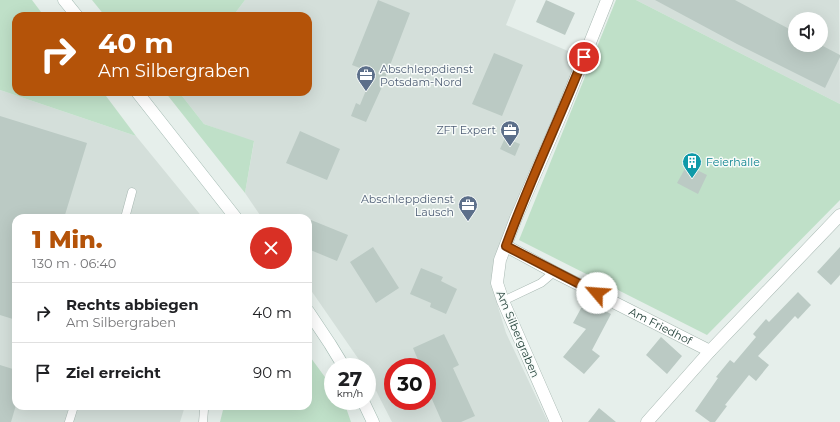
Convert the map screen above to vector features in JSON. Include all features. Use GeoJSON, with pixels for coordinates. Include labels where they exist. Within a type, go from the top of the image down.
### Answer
{"type":"FeatureCollection","features":[{"type":"Feature","properties":{"kind":"street"},"geometry":{"type":"LineString","coordinates":[[64,0],[74,12]]}},
{"type":"Feature","properties":{"kind":"street","name":"Am Silbergraben"},"geometry":{"type":"LineString","coordinates":[[556,422],[503,301],[497,283],[500,260],[516,218],[563,110],[607,0]]}},
{"type":"Feature","properties":{"kind":"street"},"geometry":{"type":"LineString","coordinates":[[140,96],[233,214]]}},
{"type":"Feature","properties":{"kind":"street"},"geometry":{"type":"LineString","coordinates":[[647,422],[710,351],[840,216]]}},
{"type":"Feature","properties":{"kind":"street","name":"Am Friedhof"},"geometry":{"type":"LineString","coordinates":[[506,246],[710,351]]}},
{"type":"Feature","properties":{"kind":"street"},"geometry":{"type":"LineString","coordinates":[[312,317],[339,358]]}},
{"type":"Feature","properties":{"kind":"street"},"geometry":{"type":"LineString","coordinates":[[367,410],[373,422]]}},
{"type":"Feature","properties":{"kind":"lane"},"geometry":{"type":"LineString","coordinates":[[126,214],[132,192]]}},
{"type":"Feature","properties":{"kind":"lane"},"geometry":{"type":"LineString","coordinates":[[503,301],[541,284],[554,272]]}},
{"type":"Feature","properties":{"kind":"lane"},"geometry":{"type":"LineString","coordinates":[[69,422],[73,410]]}},
{"type":"Feature","properties":{"kind":"lane"},"geometry":{"type":"LineString","coordinates":[[202,422],[204,410]]}},
{"type":"Feature","properties":{"kind":"shaded area"},"geometry":{"type":"Polygon","coordinates":[[[245,0],[516,0],[506,25],[580,56],[495,286],[498,307],[506,333],[548,422],[392,422],[386,410],[436,410],[436,358],[384,358],[384,406],[376,391],[376,358],[358,358],[312,292],[312,214],[259,214],[245,193],[254,142],[204,124],[182,96],[312,96],[312,12],[236,12],[245,0]]]}},
{"type":"Feature","properties":{"kind":"shaded area"},"geometry":{"type":"Polygon","coordinates":[[[636,0],[839,0],[840,104],[636,0]]]}},
{"type":"Feature","properties":{"kind":"shaded area"},"geometry":{"type":"Polygon","coordinates":[[[0,90],[12,94],[12,96],[18,96],[136,136],[200,214],[12,214],[12,410],[184,410],[180,422],[0,422],[0,90]]]}},
{"type":"Feature","properties":{"kind":"green space"},"geometry":{"type":"Polygon","coordinates":[[[0,0],[32,0],[41,12],[12,12],[12,94],[0,90],[0,0]]]}},
{"type":"Feature","properties":{"kind":"green space"},"geometry":{"type":"Polygon","coordinates":[[[92,0],[245,0],[236,12],[102,12],[92,0]]]}},
{"type":"Feature","properties":{"kind":"green space"},"geometry":{"type":"Polygon","coordinates":[[[616,0],[636,0],[840,104],[840,200],[707,335],[519,240],[616,0]]]}},
{"type":"Feature","properties":{"kind":"green space"},"geometry":{"type":"Polygon","coordinates":[[[18,96],[106,96],[136,136],[18,96]]]}},
{"type":"Feature","properties":{"kind":"green space"},"geometry":{"type":"Polygon","coordinates":[[[168,96],[182,96],[204,124],[254,141],[245,193],[168,96]]]}},
{"type":"Feature","properties":{"kind":"green space"},"geometry":{"type":"Polygon","coordinates":[[[312,359],[324,376],[324,410],[347,410],[351,422],[220,422],[223,410],[312,410],[312,359]]]}},
{"type":"Feature","properties":{"kind":"building"},"geometry":{"type":"Polygon","coordinates":[[[378,0],[410,13],[381,89],[366,122],[351,116],[356,103],[360,105],[373,73],[352,65],[378,0]]]}},
{"type":"Feature","properties":{"kind":"building"},"geometry":{"type":"Polygon","coordinates":[[[546,0],[575,13],[565,35],[536,22],[546,0]]]}},
{"type":"Feature","properties":{"kind":"building"},"geometry":{"type":"Polygon","coordinates":[[[655,0],[735,0],[788,28],[788,52],[828,52],[828,49],[840,55],[840,57],[825,88],[737,44],[655,0]]]}},
{"type":"Feature","properties":{"kind":"building"},"geometry":{"type":"Polygon","coordinates":[[[494,53],[523,65],[502,116],[472,104],[494,53]]]}},
{"type":"Feature","properties":{"kind":"building"},"geometry":{"type":"Polygon","coordinates":[[[0,116],[87,143],[65,214],[12,214],[12,319],[0,315],[0,116]]]}},
{"type":"Feature","properties":{"kind":"building"},"geometry":{"type":"Polygon","coordinates":[[[300,131],[340,149],[327,180],[286,163],[300,131]]]}},
{"type":"Feature","properties":{"kind":"building","name":"ZFT Expert"},"geometry":{"type":"Polygon","coordinates":[[[505,138],[520,144],[515,156],[500,149],[505,138]]]}},
{"type":"Feature","properties":{"kind":"building","name":"Feierhalle"},"geometry":{"type":"Polygon","coordinates":[[[687,165],[707,175],[698,194],[677,183],[687,165]]]}},
{"type":"Feature","properties":{"kind":"building"},"geometry":{"type":"Polygon","coordinates":[[[312,220],[348,235],[337,261],[312,251],[312,220]]]}},
{"type":"Feature","properties":{"kind":"building"},"geometry":{"type":"Polygon","coordinates":[[[373,247],[399,288],[376,303],[350,262],[373,247]]]}},
{"type":"Feature","properties":{"kind":"building"},"geometry":{"type":"Polygon","coordinates":[[[840,247],[840,275],[831,285],[817,272],[840,247]]]}},
{"type":"Feature","properties":{"kind":"building"},"geometry":{"type":"Polygon","coordinates":[[[421,268],[443,277],[441,281],[457,289],[446,314],[430,307],[431,303],[410,294],[421,268]]]}},
{"type":"Feature","properties":{"kind":"building"},"geometry":{"type":"Polygon","coordinates":[[[798,292],[811,305],[798,319],[795,316],[758,356],[769,365],[756,381],[749,375],[725,405],[727,406],[715,422],[710,422],[695,411],[718,378],[716,377],[730,360],[734,363],[756,337],[753,334],[766,319],[769,322],[798,292]]]}},
{"type":"Feature","properties":{"kind":"building"},"geometry":{"type":"Polygon","coordinates":[[[585,301],[611,314],[592,350],[600,356],[584,374],[563,357],[586,329],[573,323],[585,301]]]}},
{"type":"Feature","properties":{"kind":"building"},"geometry":{"type":"Polygon","coordinates":[[[444,334],[459,365],[453,368],[475,416],[461,422],[442,422],[436,408],[436,358],[417,358],[413,348],[444,334]]]}},
{"type":"Feature","properties":{"kind":"building"},"geometry":{"type":"Polygon","coordinates":[[[661,337],[682,356],[667,374],[646,355],[661,337]]]}},
{"type":"Feature","properties":{"kind":"building"},"geometry":{"type":"Polygon","coordinates":[[[0,365],[12,369],[12,410],[15,410],[11,422],[0,422],[0,365]]]}},
{"type":"Feature","properties":{"kind":"building"},"geometry":{"type":"Polygon","coordinates":[[[599,408],[616,422],[588,422],[599,408]]]}},
{"type":"Feature","properties":{"kind":"place","name":"Abschleppdienst Potsdam-Nord"},"geometry":{"type":"Point","coordinates":[366,92]}},
{"type":"Feature","properties":{"kind":"place","name":"ZFT Expert"},"geometry":{"type":"Point","coordinates":[510,147]}},
{"type":"Feature","properties":{"kind":"place","name":"Feierhalle"},"geometry":{"type":"Point","coordinates":[692,179]}},
{"type":"Feature","properties":{"kind":"place","name":"Abschleppdienst Lausch"},"geometry":{"type":"Point","coordinates":[468,222]}},
{"type":"Feature","properties":{"kind":"route"},"geometry":{"type":"LineString","coordinates":[[584,57],[563,110],[516,218],[506,246],[597,293]]}}]}
